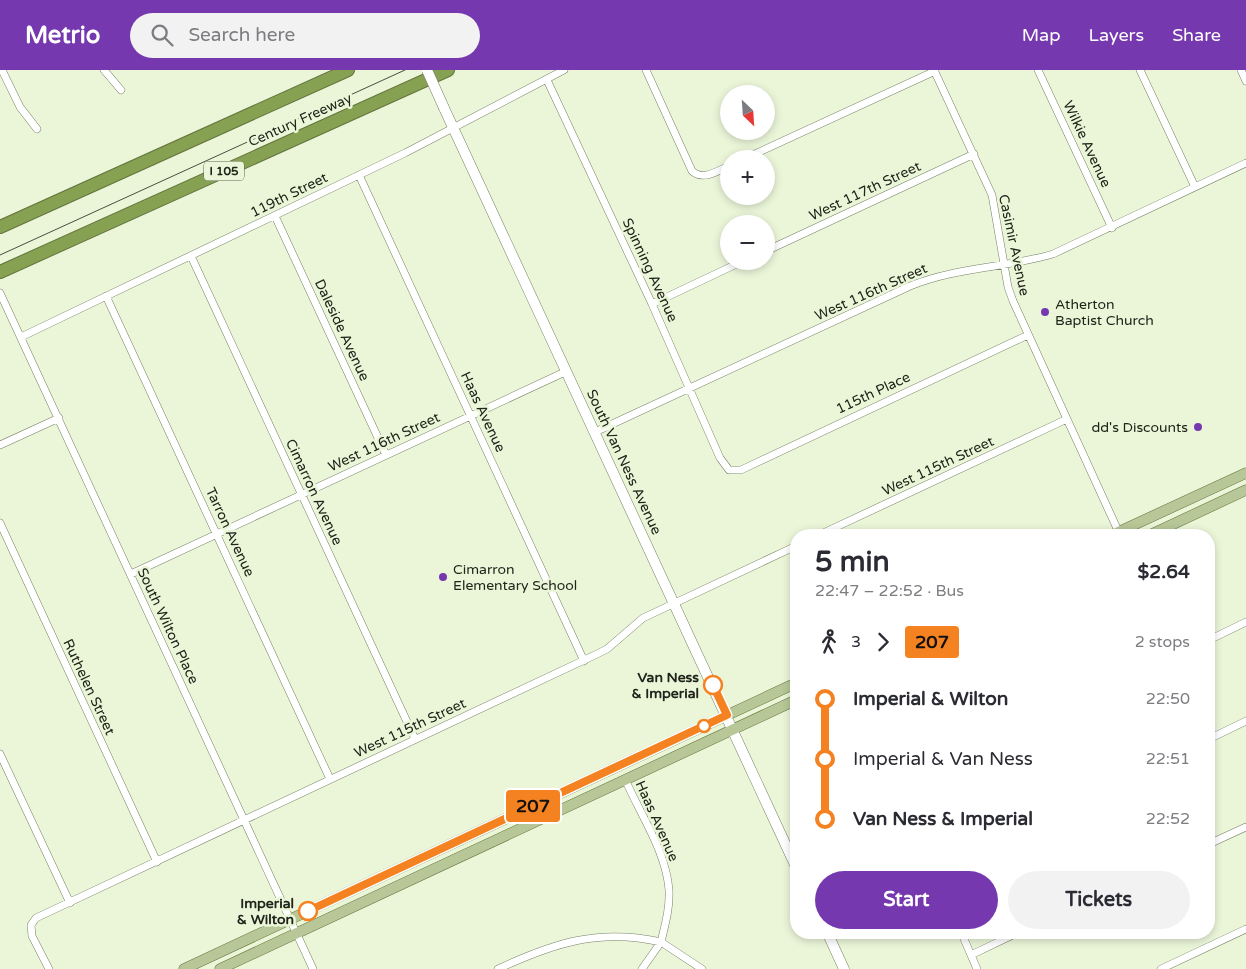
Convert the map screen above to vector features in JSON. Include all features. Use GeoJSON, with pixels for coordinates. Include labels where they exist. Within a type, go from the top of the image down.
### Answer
{"type":"FeatureCollection","features":[{"type":"Feature","properties":{"kind":"highway","name":"Century Freeway"},"geometry":{"type":"LineString","coordinates":[[0,227],[348,70]]}},
{"type":"Feature","properties":{"kind":"highway","name":"Century Freeway"},"geometry":{"type":"LineString","coordinates":[[0,272],[448,70]]}},
{"type":"Feature","properties":{"kind":"main road","name":"South Van Ness Avenue"},"geometry":{"type":"LineString","coordinates":[[427,70],[790,854]]}},
{"type":"Feature","properties":{"kind":"main road"},"geometry":{"type":"LineString","coordinates":[[1128,529],[1246,473]]}},
{"type":"Feature","properties":{"kind":"main road"},"geometry":{"type":"LineString","coordinates":[[1163,529],[1246,490]]}},
{"type":"Feature","properties":{"kind":"main road"},"geometry":{"type":"LineString","coordinates":[[184,969],[790,686]]}},
{"type":"Feature","properties":{"kind":"main road"},"geometry":{"type":"LineString","coordinates":[[220,969],[790,703]]}},
{"type":"Feature","properties":{"kind":"main road"},"geometry":{"type":"LineString","coordinates":[[830,939],[844,969]]}},
{"type":"Feature","properties":{"kind":"street"},"geometry":{"type":"LineString","coordinates":[[2,70],[20,107],[36,129]]}},
{"type":"Feature","properties":{"kind":"street"},"geometry":{"type":"LineString","coordinates":[[104,70],[121,90]]}},
{"type":"Feature","properties":{"kind":"street","name":"119th Street"},"geometry":{"type":"LineString","coordinates":[[21,337],[359,175],[564,70]]}},
{"type":"Feature","properties":{"kind":"street"},"geometry":{"type":"LineString","coordinates":[[646,70],[692,171],[696,175],[711,174],[720,170]]}},
{"type":"Feature","properties":{"kind":"street"},"geometry":{"type":"LineString","coordinates":[[763,150],[935,70]]}},
{"type":"Feature","properties":{"kind":"street","name":"Casimir Avenue"},"geometry":{"type":"LineString","coordinates":[[935,70],[992,196],[1008,287],[1115,529]]}},
{"type":"Feature","properties":{"kind":"street","name":"Wilkie Avenue"},"geometry":{"type":"LineString","coordinates":[[1038,70],[1112,228]]}},
{"type":"Feature","properties":{"kind":"street"},"geometry":{"type":"LineString","coordinates":[[1140,70],[1195,187]]}},
{"type":"Feature","properties":{"kind":"street"},"geometry":{"type":"LineString","coordinates":[[1241,70],[1246,81]]}},
{"type":"Feature","properties":{"kind":"street","name":"Spinning Avenue"},"geometry":{"type":"LineString","coordinates":[[547,80],[690,387],[720,458],[729,470]]}},
{"type":"Feature","properties":{"kind":"street","name":"West 117th Street"},"geometry":{"type":"LineString","coordinates":[[775,246],[974,154]]}},
{"type":"Feature","properties":{"kind":"street","name":"West 116th Street"},"geometry":{"type":"LineString","coordinates":[[595,432],[928,278],[1053,254],[1112,228],[1246,163]]}},
{"type":"Feature","properties":{"kind":"street","name":"Haas Avenue"},"geometry":{"type":"LineString","coordinates":[[359,175],[584,660]]}},
{"type":"Feature","properties":{"kind":"street","name":"Daleside Avenue"},"geometry":{"type":"LineString","coordinates":[[275,216],[386,455]]}},
{"type":"Feature","properties":{"kind":"street","name":"Cimarron Avenue"},"geometry":{"type":"LineString","coordinates":[[191,256],[415,739]]}},
{"type":"Feature","properties":{"kind":"street"},"geometry":{"type":"LineString","coordinates":[[652,304],[724,270]]}},
{"type":"Feature","properties":{"kind":"street","name":"South Wilton Place"},"geometry":{"type":"LineString","coordinates":[[0,293],[313,969]]}},
{"type":"Feature","properties":{"kind":"street","name":"Tarron Avenue"},"geometry":{"type":"LineString","coordinates":[[106,296],[330,779]]}},
{"type":"Feature","properties":{"kind":"street","name":"115th Place"},"geometry":{"type":"LineString","coordinates":[[729,470],[741,470],[1028,335]]}},
{"type":"Feature","properties":{"kind":"street","name":"West 116th Street"},"geometry":{"type":"LineString","coordinates":[[131,574],[567,371]]}},
{"type":"Feature","properties":{"kind":"street"},"geometry":{"type":"LineString","coordinates":[[0,445],[59,418]]}},
{"type":"Feature","properties":{"kind":"street","name":"West 115th Street"},"geometry":{"type":"LineString","coordinates":[[832,529],[1067,419]]}},
{"type":"Feature","properties":{"kind":"street","name":"Ruthelen Street"},"geometry":{"type":"LineString","coordinates":[[0,523],[157,862]]}},
{"type":"Feature","properties":{"kind":"street","name":"West 115th Street"},"geometry":{"type":"LineString","coordinates":[[48,969],[32,936],[31,925],[36,918],[607,649],[643,618],[790,549]]}},
{"type":"Feature","properties":{"kind":"street"},"geometry":{"type":"LineString","coordinates":[[1215,637],[1246,622]]}},
{"type":"Feature","properties":{"kind":"street"},"geometry":{"type":"LineString","coordinates":[[1215,736],[1246,721]]}},
{"type":"Feature","properties":{"kind":"street"},"geometry":{"type":"LineString","coordinates":[[0,754],[70,903]]}},
{"type":"Feature","properties":{"kind":"street","name":"Haas Avenue"},"geometry":{"type":"LineString","coordinates":[[625,779],[666,872],[669,904],[661,942]]}},
{"type":"Feature","properties":{"kind":"street"},"geometry":{"type":"LineString","coordinates":[[1215,841],[1246,827]]}},
{"type":"Feature","properties":{"kind":"street"},"geometry":{"type":"LineString","coordinates":[[1161,969],[1246,929]]}},
{"type":"Feature","properties":{"kind":"street"},"geometry":{"type":"LineString","coordinates":[[498,969],[539,951],[585,939],[611,935],[636,936],[661,942],[702,969]]}},
{"type":"Feature","properties":{"kind":"street"},"geometry":{"type":"LineString","coordinates":[[964,939],[978,969]]}},
{"type":"Feature","properties":{"kind":"street"},"geometry":{"type":"LineString","coordinates":[[971,954],[1004,939]]}},
{"type":"Feature","properties":{"kind":"street"},"geometry":{"type":"LineString","coordinates":[[642,969],[661,942]]}},
{"type":"Feature","properties":{"kind":"tram line"},"geometry":{"type":"LineString","coordinates":[[0,255],[405,70]]}},
{"type":"Feature","properties":{"kind":"bus line","name":"207"},"geometry":{"type":"LineString","coordinates":[[308,911],[727,715],[713,685]]}},
{"type":"Feature","properties":{"kind":"place","name":"Atherton Baptist Church"},"geometry":{"type":"Point","coordinates":[1045,312]}},
{"type":"Feature","properties":{"kind":"place","name":"dd's Discounts"},"geometry":{"type":"Point","coordinates":[1198,427]}},
{"type":"Feature","properties":{"kind":"place","name":"Cimarron Elementary School"},"geometry":{"type":"Point","coordinates":[443,577]}},
{"type":"Feature","properties":{"kind":"place","name":"Van Ness & Imperial"},"geometry":{"type":"Point","coordinates":[713,685]}},
{"type":"Feature","properties":{"kind":"place","name":"Imperial & Wilton"},"geometry":{"type":"Point","coordinates":[308,911]}}]}
